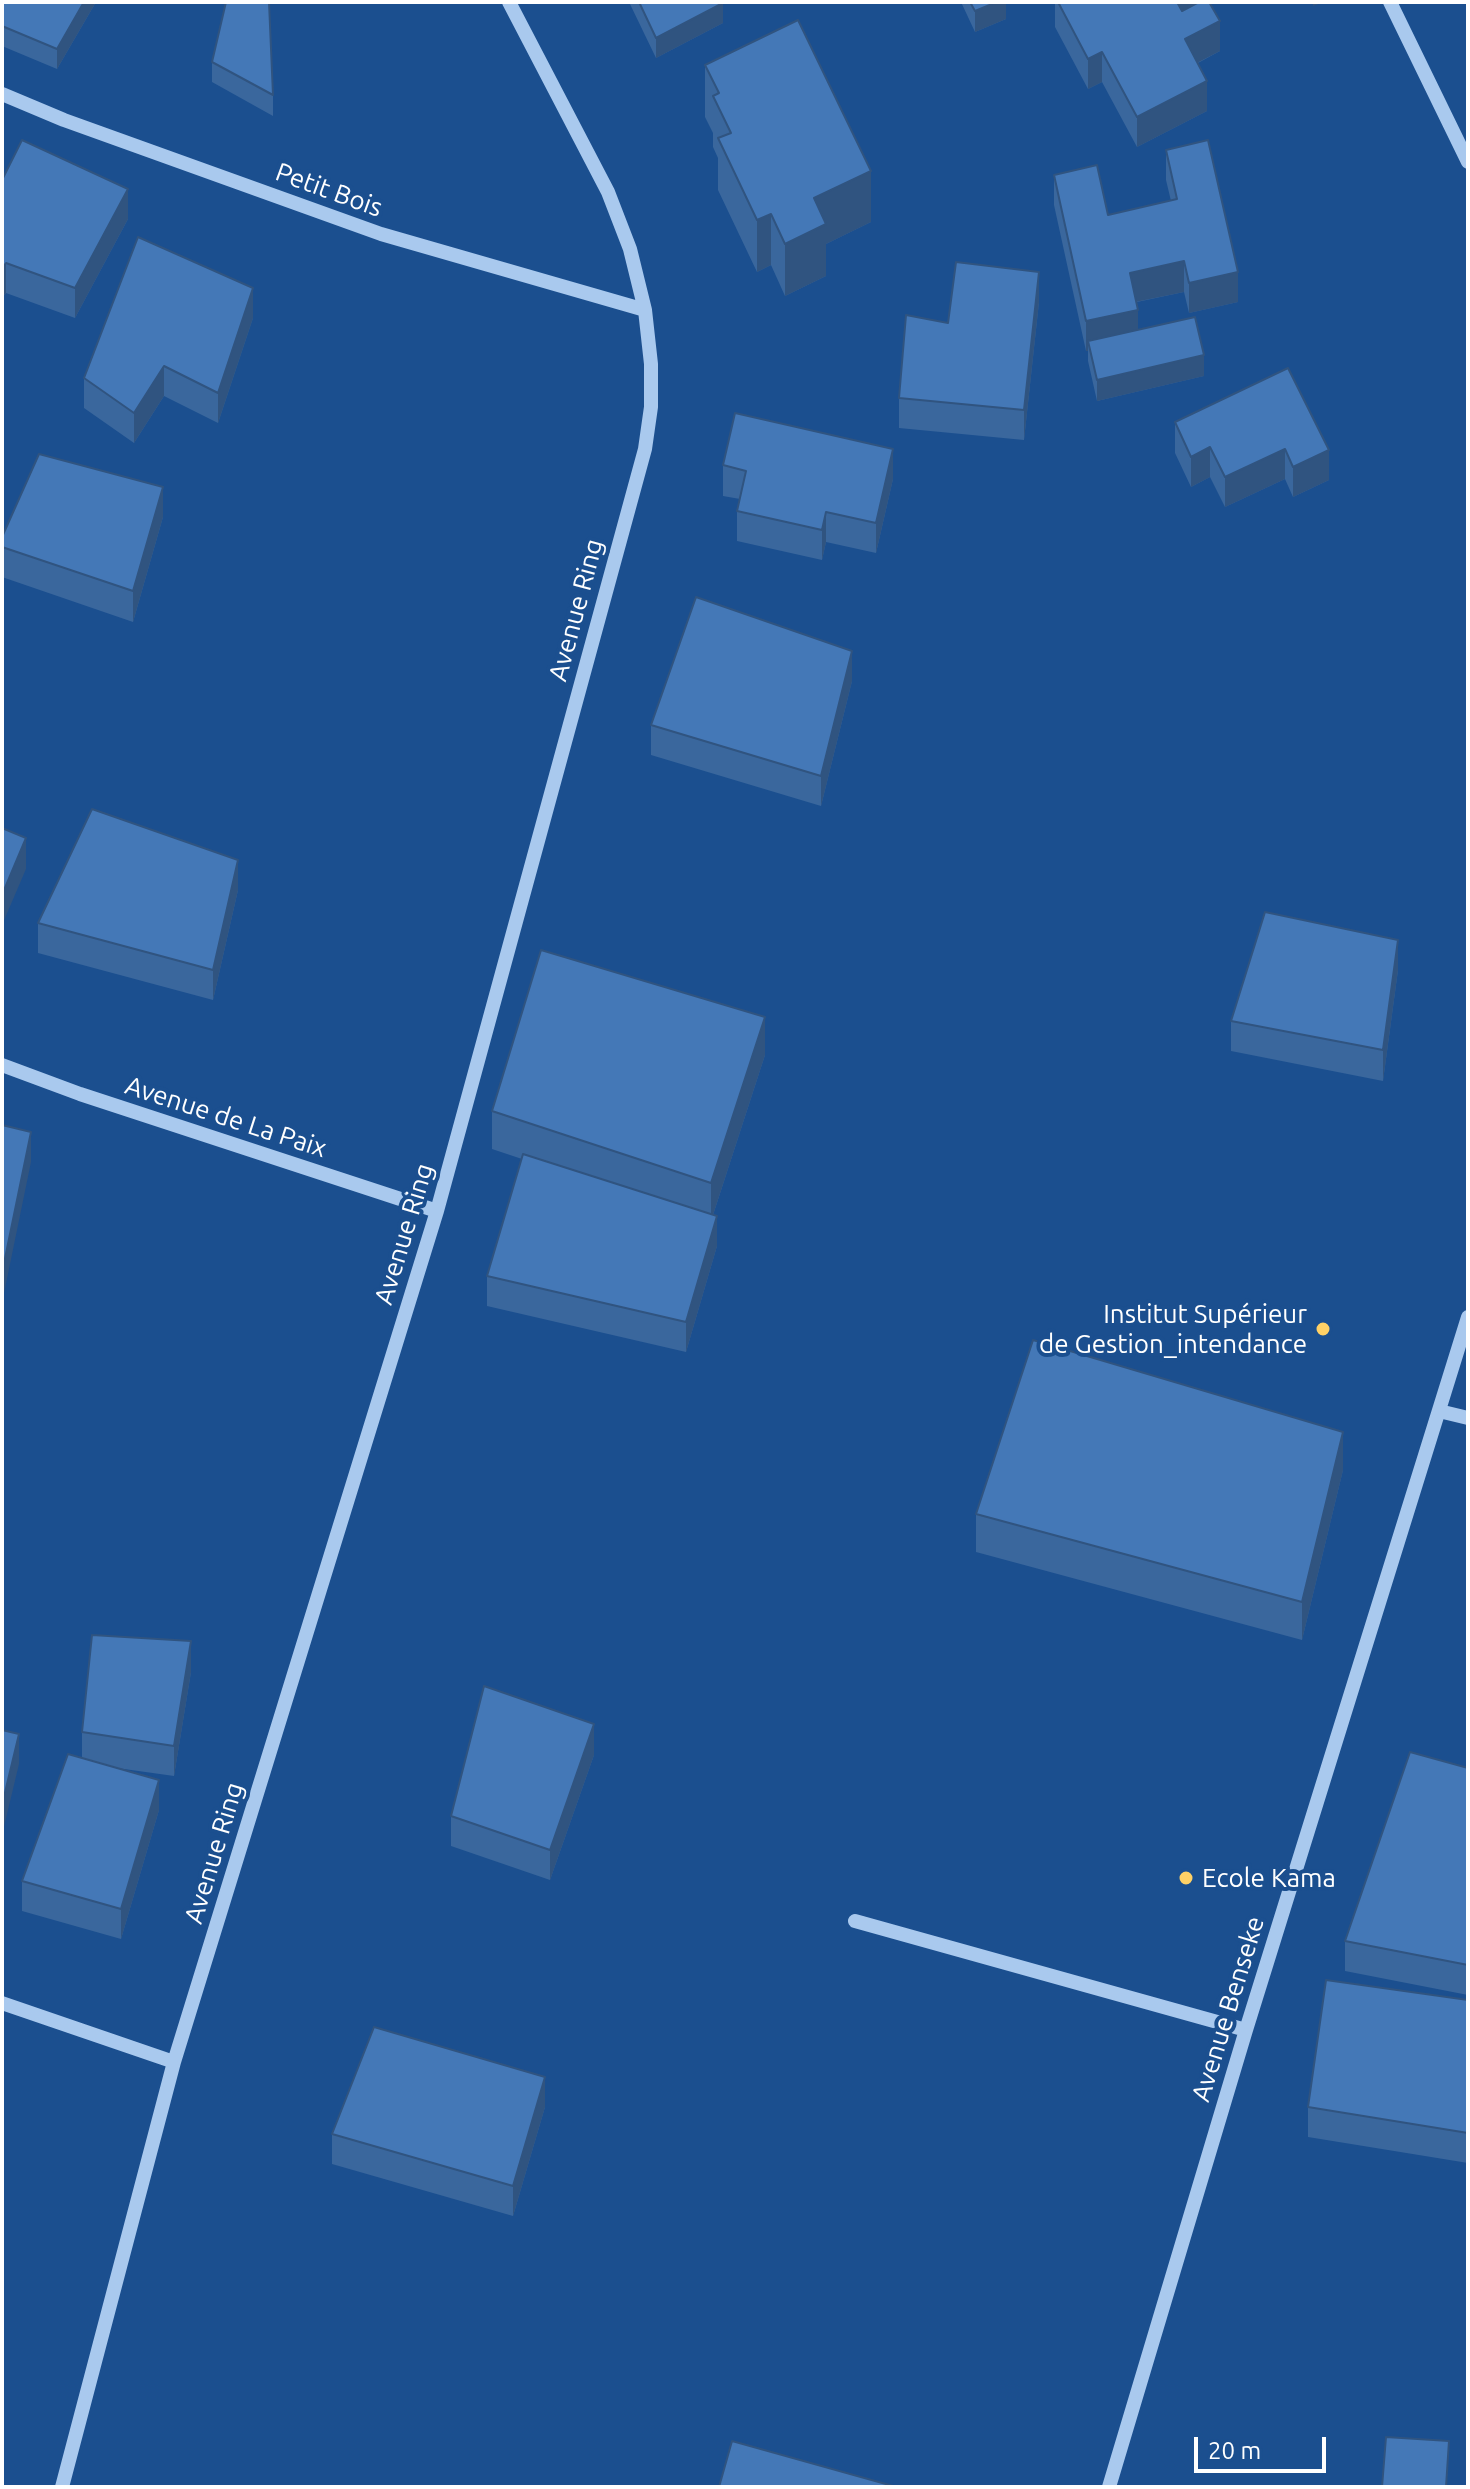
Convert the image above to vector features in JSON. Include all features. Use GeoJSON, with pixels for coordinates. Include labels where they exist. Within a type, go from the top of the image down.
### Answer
{"type":"FeatureCollection","features":[{"type":"Feature","properties":{"kind":"street","name":"Avenue Ring"},"geometry":{"type":"LineString","coordinates":[[62,2487],[174,2062],[437,1211],[645,449],[651,407],[651,364],[645,310],[630,249],[608,192],[509,2]]}},
{"type":"Feature","properties":{"kind":"street"},"geometry":{"type":"LineString","coordinates":[[1390,2],[1468,162]]}},
{"type":"Feature","properties":{"kind":"street","name":"Petit Bois"},"geometry":{"type":"LineString","coordinates":[[2,94],[64,120],[381,234],[645,310]]}},
{"type":"Feature","properties":{"kind":"street","name":"Avenue de La Paix"},"geometry":{"type":"LineString","coordinates":[[2,1065],[80,1094],[437,1211]]}},
{"type":"Feature","properties":{"kind":"street","name":"Avenue Benseke"},"geometry":{"type":"LineString","coordinates":[[1109,2487],[1246,2030],[1439,1411],[1462,1358],[1468,1317]]}},
{"type":"Feature","properties":{"kind":"street"},"geometry":{"type":"LineString","coordinates":[[1439,1411],[1468,1418]]}},
{"type":"Feature","properties":{"kind":"street"},"geometry":{"type":"LineString","coordinates":[[855,1921],[1246,2030]]}},
{"type":"Feature","properties":{"kind":"street"},"geometry":{"type":"LineString","coordinates":[[2,2003],[174,2062]]}},
{"type":"Feature","properties":{"kind":"building"},"geometry":{"type":"Polygon","coordinates":[[[2,2],[84,2],[57,49],[2,26],[2,2]]]}},
{"type":"Feature","properties":{"kind":"building"},"geometry":{"type":"Polygon","coordinates":[[[226,2],[269,2],[273,95],[212,62],[226,2]]]}},
{"type":"Feature","properties":{"kind":"building"},"geometry":{"type":"Polygon","coordinates":[[[639,2],[723,2],[723,3],[656,38],[639,2]]]}},
{"type":"Feature","properties":{"kind":"building"},"geometry":{"type":"Polygon","coordinates":[[[970,2],[997,2],[975,11],[970,2]]]}},
{"type":"Feature","properties":{"kind":"building"},"geometry":{"type":"Polygon","coordinates":[[[1058,2],[1177,2],[1182,11],[1199,2],[1209,2],[1220,21],[1185,39],[1207,81],[1137,117],[1102,52],[1088,59],[1058,2]]]}},
{"type":"Feature","properties":{"kind":"building"},"geometry":{"type":"Polygon","coordinates":[[[798,20],[871,171],[814,198],[826,224],[785,244],[771,214],[757,220],[718,138],[731,133],[713,96],[719,93],[705,65],[798,20]]]}},
{"type":"Feature","properties":{"kind":"building"},"geometry":{"type":"Polygon","coordinates":[[[22,140],[128,189],[75,288],[6,263],[2,268],[2,180],[22,140]]]}},
{"type":"Feature","properties":{"kind":"building"},"geometry":{"type":"Polygon","coordinates":[[[1208,140],[1238,272],[1189,283],[1184,261],[1130,273],[1138,310],[1086,321],[1054,175],[1097,165],[1108,215],[1177,199],[1166,150],[1208,140]]]}},
{"type":"Feature","properties":{"kind":"building"},"geometry":{"type":"Polygon","coordinates":[[[138,237],[253,288],[218,393],[164,366],[134,413],[84,378],[138,237]]]}},
{"type":"Feature","properties":{"kind":"building"},"geometry":{"type":"Polygon","coordinates":[[[956,262],[1039,272],[1024,410],[899,398],[906,315],[948,323],[956,262]]]}},
{"type":"Feature","properties":{"kind":"building"},"geometry":{"type":"Polygon","coordinates":[[[1195,317],[1204,355],[1097,380],[1088,341],[1195,317]]]}},
{"type":"Feature","properties":{"kind":"building"},"geometry":{"type":"Polygon","coordinates":[[[1288,368],[1329,450],[1293,467],[1285,449],[1225,477],[1210,447],[1191,457],[1175,422],[1288,368]]]}},
{"type":"Feature","properties":{"kind":"building"},"geometry":{"type":"Polygon","coordinates":[[[735,413],[893,449],[876,523],[826,512],[822,530],[737,511],[746,471],[723,465],[735,413]]]}},
{"type":"Feature","properties":{"kind":"building"},"geometry":{"type":"Polygon","coordinates":[[[39,454],[163,487],[133,591],[2,547],[2,537],[39,454]]]}},
{"type":"Feature","properties":{"kind":"building"},"geometry":{"type":"Polygon","coordinates":[[[696,597],[852,651],[821,776],[651,725],[696,597]]]}},
{"type":"Feature","properties":{"kind":"building"},"geometry":{"type":"Polygon","coordinates":[[[92,809],[238,860],[213,970],[38,923],[92,809]]]}},
{"type":"Feature","properties":{"kind":"building"},"geometry":{"type":"Polygon","coordinates":[[[2,828],[26,838],[2,895],[2,828]]]}},
{"type":"Feature","properties":{"kind":"building"},"geometry":{"type":"Polygon","coordinates":[[[1265,912],[1398,940],[1383,1050],[1231,1021],[1265,912]]]}},
{"type":"Feature","properties":{"kind":"building"},"geometry":{"type":"Polygon","coordinates":[[[541,950],[765,1017],[711,1183],[492,1111],[541,950]]]}},
{"type":"Feature","properties":{"kind":"building"},"geometry":{"type":"Polygon","coordinates":[[[2,1125],[31,1132],[2,1273],[2,1125]]]}},
{"type":"Feature","properties":{"kind":"building"},"geometry":{"type":"Polygon","coordinates":[[[523,1154],[717,1216],[686,1322],[487,1276],[523,1154]]]}},
{"type":"Feature","properties":{"kind":"building"},"geometry":{"type":"Polygon","coordinates":[[[1033,1340],[1343,1432],[1302,1602],[976,1514],[1033,1340]]]}},
{"type":"Feature","properties":{"kind":"building"},"geometry":{"type":"Polygon","coordinates":[[[92,1635],[191,1641],[174,1746],[82,1732],[92,1635]]]}},
{"type":"Feature","properties":{"kind":"building"},"geometry":{"type":"Polygon","coordinates":[[[484,1686],[594,1724],[550,1850],[451,1816],[484,1686]]]}},
{"type":"Feature","properties":{"kind":"building"},"geometry":{"type":"Polygon","coordinates":[[[2,1730],[19,1734],[2,1805],[2,1730]]]}},
{"type":"Feature","properties":{"kind":"building"},"geometry":{"type":"Polygon","coordinates":[[[1410,1752],[1468,1768],[1468,1965],[1345,1941],[1410,1752]]]}},
{"type":"Feature","properties":{"kind":"building"},"geometry":{"type":"Polygon","coordinates":[[[68,1754],[159,1780],[121,1909],[22,1881],[68,1754]]]}},
{"type":"Feature","properties":{"kind":"building"},"geometry":{"type":"Polygon","coordinates":[[[1326,1980],[1468,2000],[1468,2133],[1308,2107],[1326,1980]]]}},
{"type":"Feature","properties":{"kind":"building"},"geometry":{"type":"Polygon","coordinates":[[[374,2027],[545,2077],[513,2186],[332,2134],[374,2027]]]}},
{"type":"Feature","properties":{"kind":"building"},"geometry":{"type":"Polygon","coordinates":[[[1386,2437],[1449,2441],[1446,2487],[1382,2487],[1386,2437]]]}},
{"type":"Feature","properties":{"kind":"building"},"geometry":{"type":"Polygon","coordinates":[[[732,2441],[893,2486],[893,2487],[719,2487],[732,2441]]]}},
{"type":"Feature","properties":{"kind":"place","name":"Institut Supérieur de Gestion_intendance"},"geometry":{"type":"Point","coordinates":[1323,1329]}},
{"type":"Feature","properties":{"kind":"place","name":"Ecole Kama"},"geometry":{"type":"Point","coordinates":[1186,1878]}}]}
